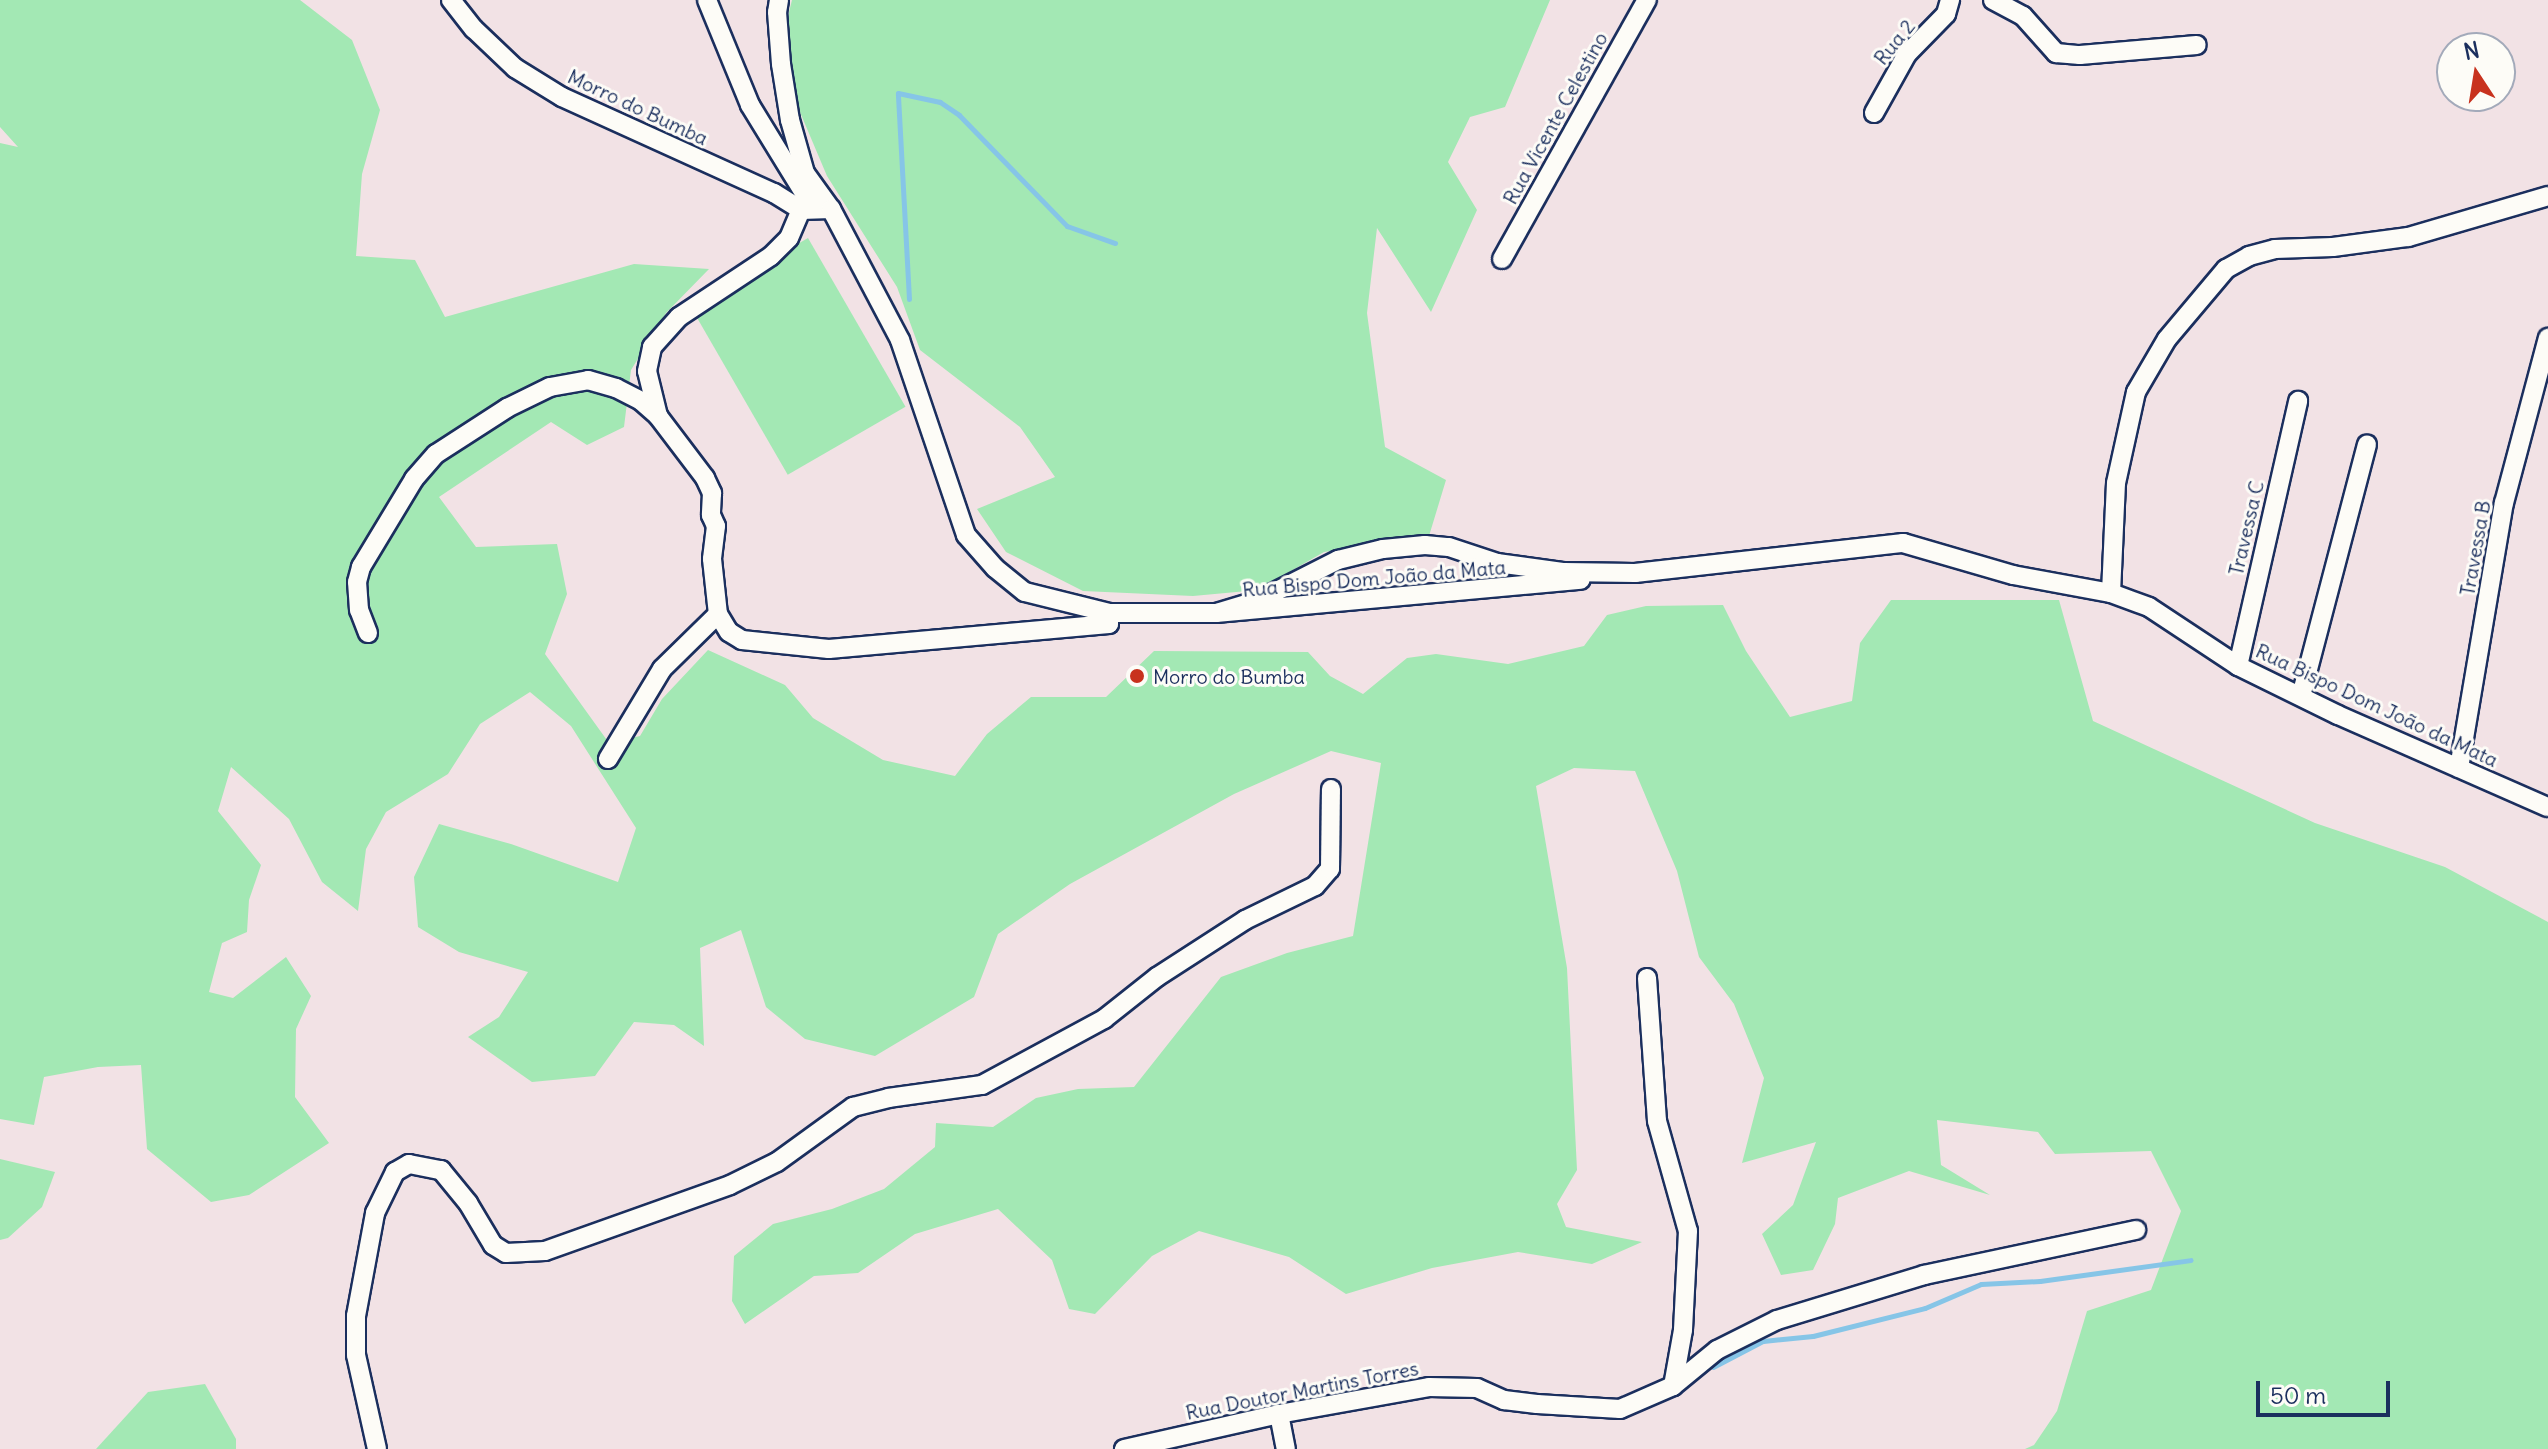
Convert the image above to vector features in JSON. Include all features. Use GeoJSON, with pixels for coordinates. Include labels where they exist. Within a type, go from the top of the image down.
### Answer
{"type":"FeatureCollection","features":[{"type":"Feature","properties":{"kind":"street","name":"Morro do Bumba"},"geometry":{"type":"LineString","coordinates":[[451,0],[474,29],[515,68],[562,97],[815,209]]}},
{"type":"Feature","properties":{"kind":"street"},"geometry":{"type":"LineString","coordinates":[[707,0],[750,105],[900,340],[966,535],[995,568],[1025,592],[1109,613],[1216,613]]}},
{"type":"Feature","properties":{"kind":"street"},"geometry":{"type":"LineString","coordinates":[[779,0],[781,64],[790,120],[815,209]]}},
{"type":"Feature","properties":{"kind":"street","name":"Rua Vicente Celestino"},"geometry":{"type":"LineString","coordinates":[[1502,259],[1647,0]]}},
{"type":"Feature","properties":{"kind":"street","name":"Rua 2"},"geometry":{"type":"LineString","coordinates":[[1874,113],[1907,54],[1946,14],[1950,0]]}},
{"type":"Feature","properties":{"kind":"street"},"geometry":{"type":"LineString","coordinates":[[1993,0],[2023,16],[2056,53],[2080,55],[2197,45]]}},
{"type":"Feature","properties":{"kind":"street"},"geometry":{"type":"LineString","coordinates":[[2111,593],[2116,483],[2136,392],[2167,339],[2226,269],[2249,256],[2275,249],[2333,247],[2408,237],[2548,196]]}},
{"type":"Feature","properties":{"kind":"street"},"geometry":{"type":"LineString","coordinates":[[658,416],[647,371],[652,347],[679,317],[771,256],[815,209]]}},
{"type":"Feature","properties":{"kind":"street","name":"Travessa B"},"geometry":{"type":"LineString","coordinates":[[2459,768],[2504,503],[2548,338]]}},
{"type":"Feature","properties":{"kind":"street"},"geometry":{"type":"LineString","coordinates":[[368,633],[359,610],[357,582],[365,559],[414,479],[436,454],[465,432],[550,387],[577,381],[616,388],[641,401],[658,416],[712,493],[711,515],[716,526],[712,559],[718,614],[729,632],[742,640],[829,649],[1109,624],[1109,613]]}},
{"type":"Feature","properties":{"kind":"street","name":"Travessa C"},"geometry":{"type":"LineString","coordinates":[[2238,666],[2298,401]]}},
{"type":"Feature","properties":{"kind":"street"},"geometry":{"type":"LineString","coordinates":[[2301,696],[2367,445]]}},
{"type":"Feature","properties":{"kind":"street","name":"Rua Bispo Dom João da Mata"},"geometry":{"type":"LineString","coordinates":[[1216,613],[1494,590],[1903,543],[2013,575],[2111,593],[2149,607],[2238,666],[2548,807]]}},
{"type":"Feature","properties":{"kind":"street","name":"Rua Bispo Dom João da Mata"},"geometry":{"type":"LineString","coordinates":[[1216,613],[1259,600],[1338,560],[1383,549],[1425,545],[1449,547],[1497,563],[1564,572],[1635,573]]}},
{"type":"Feature","properties":{"kind":"street"},"geometry":{"type":"LineString","coordinates":[[608,759],[662,669],[718,614]]}},
{"type":"Feature","properties":{"kind":"street"},"geometry":{"type":"LineString","coordinates":[[377,1449],[356,1355],[356,1316],[375,1213],[395,1172],[409,1164],[441,1170],[468,1203],[493,1245],[506,1253],[545,1251],[730,1185],[777,1162],[853,1107],[982,1085],[1104,1019],[1157,977],[1245,920],[1315,886],[1330,869],[1331,789]]}},
{"type":"Feature","properties":{"kind":"street"},"geometry":{"type":"LineString","coordinates":[[1647,978],[1657,1121],[1688,1231],[1684,1315],[1673,1386]]}},
{"type":"Feature","properties":{"kind":"street","name":"Rua Doutor Martins Torres"},"geometry":{"type":"LineString","coordinates":[[1124,1449],[1146,1447],[1279,1414],[1377,1394],[1453,1386],[1477,1388],[1504,1400],[1620,1409],[1673,1386],[1717,1350],[1777,1320],[1924,1275],[2136,1230]]}},
{"type":"Feature","properties":{"kind":"street"},"geometry":{"type":"LineString","coordinates":[[1279,1414],[1286,1449]]}},
{"type":"Feature","properties":{"kind":"green space"},"geometry":{"type":"Polygon","coordinates":[[[0,0],[300,0],[352,40],[380,110],[362,174],[356,256],[415,260],[445,317],[634,264],[709,269],[666,313],[631,370],[624,427],[587,445],[551,422],[439,497],[476,547],[557,544],[567,594],[545,654],[609,743],[640,736],[662,699],[708,650],[785,685],[813,718],[883,760],[955,776],[987,734],[1031,697],[1106,697],[1154,651],[1308,652],[1330,676],[1363,694],[1407,658],[1436,654],[1508,664],[1584,646],[1607,615],[1646,606],[1723,605],[1746,651],[1790,717],[1852,701],[1860,643],[1891,600],[2059,600],[2093,721],[2315,823],[2445,867],[2548,922],[2548,1449],[2025,1449],[2034,1445],[2057,1411],[2087,1311],[2151,1290],[2181,1211],[2151,1151],[2055,1154],[2038,1132],[1937,1120],[1941,1165],[1990,1195],[1909,1171],[1838,1198],[1835,1224],[1813,1270],[1781,1275],[1762,1234],[1793,1205],[1816,1142],[1742,1163],[1764,1078],[1734,1004],[1699,957],[1677,871],[1635,771],[1574,768],[1536,786],[1567,968],[1577,1170],[1557,1204],[1566,1227],[1642,1242],[1592,1264],[1518,1252],[1432,1268],[1346,1294],[1289,1257],[1199,1231],[1152,1256],[1095,1314],[1069,1309],[1052,1260],[998,1209],[915,1234],[858,1273],[814,1276],[745,1324],[732,1301],[734,1256],[773,1224],[832,1209],[884,1189],[935,1147],[936,1123],[993,1127],[1036,1098],[1078,1089],[1134,1087],[1221,977],[1287,953],[1353,936],[1381,763],[1331,751],[1234,794],[1070,884],[998,934],[974,997],[875,1056],[805,1039],[766,1007],[741,930],[700,948],[704,1046],[674,1025],[634,1022],[595,1076],[532,1082],[468,1037],[499,1017],[528,972],[459,952],[418,927],[414,877],[439,824],[511,844],[618,882],[636,828],[571,726],[530,692],[480,724],[448,774],[386,812],[366,849],[358,911],[322,882],[289,819],[231,767],[218,811],[261,865],[249,900],[247,932],[222,943],[209,992],[233,998],[286,957],[311,996],[296,1029],[295,1097],[329,1143],[249,1195],[211,1202],[147,1149],[141,1065],[98,1067],[44,1077],[34,1125],[0,1119],[0,143],[18,147],[0,127],[0,0]]]}},
{"type":"Feature","properties":{"kind":"green space"},"geometry":{"type":"Polygon","coordinates":[[[792,0],[1550,0],[1505,107],[1470,117],[1448,162],[1477,210],[1431,312],[1377,228],[1367,313],[1385,447],[1446,480],[1429,536],[1324,552],[1258,590],[1193,596],[1083,591],[1006,552],[977,509],[1055,477],[1020,427],[920,350],[897,287],[827,176],[794,98],[788,16],[792,0]]]}},
{"type":"Feature","properties":{"kind":"green space"},"geometry":{"type":"Polygon","coordinates":[[[808,238],[906,407],[788,475],[690,306],[808,238]]]}},
{"type":"Feature","properties":{"kind":"green space"},"geometry":{"type":"Polygon","coordinates":[[[0,1159],[55,1172],[42,1207],[8,1238],[0,1240],[0,1159]]]}},
{"type":"Feature","properties":{"kind":"green space"},"geometry":{"type":"Polygon","coordinates":[[[205,1384],[236,1439],[236,1449],[96,1449],[148,1392],[205,1384]]]}},
{"type":"Feature","properties":{"kind":"waterway"},"geometry":{"type":"LineString","coordinates":[[909,299],[898,93],[940,102],[959,115],[1067,226],[1115,243]]}},
{"type":"Feature","properties":{"kind":"waterway"},"geometry":{"type":"LineString","coordinates":[[1713,1367],[1763,1341],[1813,1336],[1925,1308],[1981,1284],[2040,1281],[2191,1260]]}},
{"type":"Feature","properties":{"kind":"place","name":"Morro do Bumba"},"geometry":{"type":"Point","coordinates":[1137,676]}}]}
